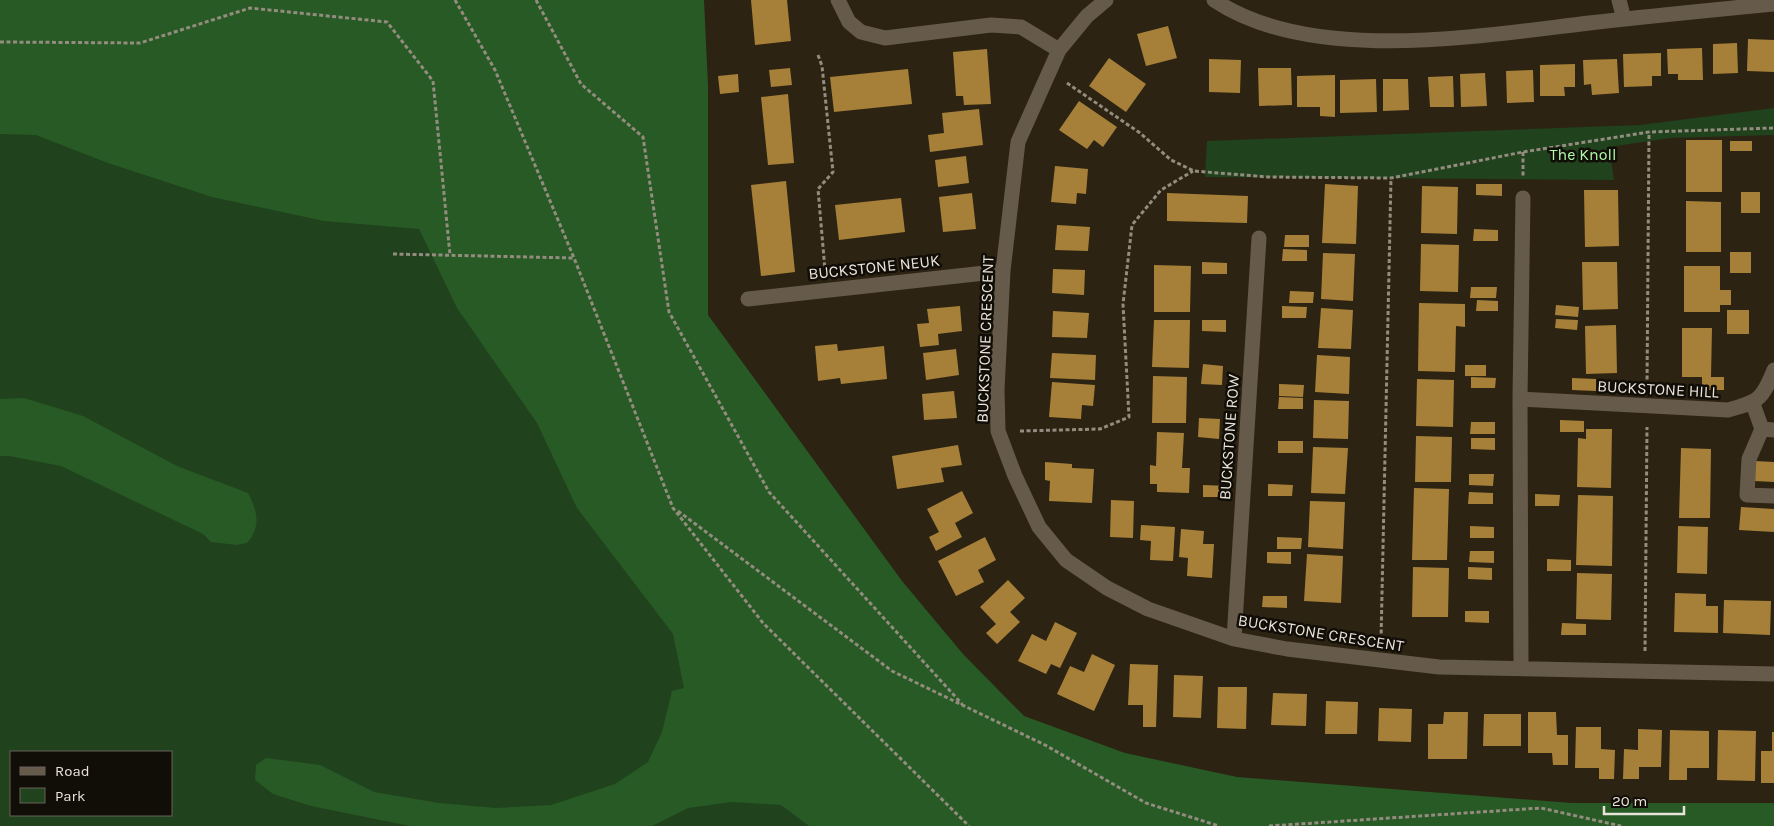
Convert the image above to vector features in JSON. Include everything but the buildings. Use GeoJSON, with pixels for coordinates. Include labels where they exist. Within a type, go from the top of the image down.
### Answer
{"type":"FeatureCollection","features":[{"type":"Feature","properties":{"kind":"street"},"geometry":{"type":"LineString","coordinates":[[838,0],[849,22],[861,32],[885,38],[991,25],[1021,27],[1059,50]]}},
{"type":"Feature","properties":{"kind":"street","name":"BUCKSTONE CRESCENT"},"geometry":{"type":"LineString","coordinates":[[1106,0],[1087,16],[1059,50],[1018,142],[1003,270],[998,431],[1015,476],[1039,527],[1066,560],[1107,588],[1148,609],[1234,639],[1287,649],[1380,662],[1439,667],[1774,674]]}},
{"type":"Feature","properties":{"kind":"street"},"geometry":{"type":"LineString","coordinates":[[1214,0],[1232,12],[1262,24],[1331,38],[1419,40],[1774,4]]}},
{"type":"Feature","properties":{"kind":"street"},"geometry":{"type":"LineString","coordinates":[[1619,0],[1624,19]]}},
{"type":"Feature","properties":{"kind":"street"},"geometry":{"type":"LineString","coordinates":[[1521,668],[1520,399],[1523,198]]}},
{"type":"Feature","properties":{"kind":"street","name":"BUCKSTONE ROW"},"geometry":{"type":"LineString","coordinates":[[1234,639],[1259,238]]}},
{"type":"Feature","properties":{"kind":"street","name":"BUCKSTONE NEUK"},"geometry":{"type":"LineString","coordinates":[[748,299],[1003,270]]}},
{"type":"Feature","properties":{"kind":"street"},"geometry":{"type":"LineString","coordinates":[[1774,370],[1767,387],[1753,404],[1768,429],[1749,459],[1747,495],[1774,496]]}},
{"type":"Feature","properties":{"kind":"street","name":"BUCKSTONE HILL"},"geometry":{"type":"LineString","coordinates":[[1520,399],[1728,410],[1753,404]]}},
{"type":"Feature","properties":{"kind":"path"},"geometry":{"type":"LineString","coordinates":[[455,0],[494,70],[574,258],[673,508],[763,623],[969,826]]}},
{"type":"Feature","properties":{"kind":"path"},"geometry":{"type":"LineString","coordinates":[[536,0],[581,84],[643,137],[669,312],[770,492],[962,704]]}},
{"type":"Feature","properties":{"kind":"path"},"geometry":{"type":"LineString","coordinates":[[0,42],[140,43],[250,8],[387,22],[432,81],[450,255]]}},
{"type":"Feature","properties":{"kind":"path"},"geometry":{"type":"LineString","coordinates":[[818,54],[822,66],[832,172],[818,189],[827,290]]}},
{"type":"Feature","properties":{"kind":"path"},"geometry":{"type":"LineString","coordinates":[[1050,71],[1140,132],[1171,160],[1194,171],[1268,177],[1392,178],[1523,152],[1649,132],[1774,128]]}},
{"type":"Feature","properties":{"kind":"path"},"geometry":{"type":"LineString","coordinates":[[998,431],[1100,429],[1129,417],[1123,304],[1132,225],[1161,190],[1194,171]]}},
{"type":"Feature","properties":{"kind":"path"},"geometry":{"type":"LineString","coordinates":[[1380,662],[1392,178]]}},
{"type":"Feature","properties":{"kind":"path"},"geometry":{"type":"LineString","coordinates":[[393,254],[574,258]]}},
{"type":"Feature","properties":{"kind":"path"},"geometry":{"type":"LineString","coordinates":[[673,508],[892,671],[1045,745],[1146,803],[1219,826]]}},
{"type":"Feature","properties":{"kind":"path"},"geometry":{"type":"LineString","coordinates":[[1270,826],[1541,808],[1621,826]]}},
{"type":"Feature","properties":{"kind":"green space"},"geometry":{"type":"Polygon","coordinates":[[[0,0],[288,0],[969,826],[0,826],[0,0]]]}},
{"type":"Feature","properties":{"kind":"green space"},"geometry":{"type":"Polygon","coordinates":[[[0,0],[704,0],[708,85],[708,315],[902,581],[963,654],[1024,716],[1125,753],[1237,777],[1572,803],[1774,803],[1774,826],[809,826],[781,805],[732,802],[688,808],[652,826],[410,826],[311,806],[273,794],[255,780],[256,765],[266,758],[320,765],[374,792],[439,803],[496,808],[551,805],[615,784],[648,762],[662,732],[672,691],[684,688],[673,634],[577,508],[537,423],[457,308],[419,229],[324,221],[212,197],[108,163],[36,135],[0,134],[0,0]]]}},
{"type":"Feature","properties":{"kind":"green space","name":"The Knoll"},"geometry":{"type":"Polygon","coordinates":[[[1774,108],[1774,135],[1670,138],[1609,147],[1614,180],[1205,177],[1207,141],[1640,125],[1774,108]]]}},
{"type":"Feature","properties":{"kind":"green space"},"geometry":{"type":"Polygon","coordinates":[[[24,398],[83,416],[177,466],[248,493],[256,513],[256,525],[251,537],[247,543],[236,545],[211,542],[203,534],[61,466],[0,456],[0,399],[24,398]]]}}]}
